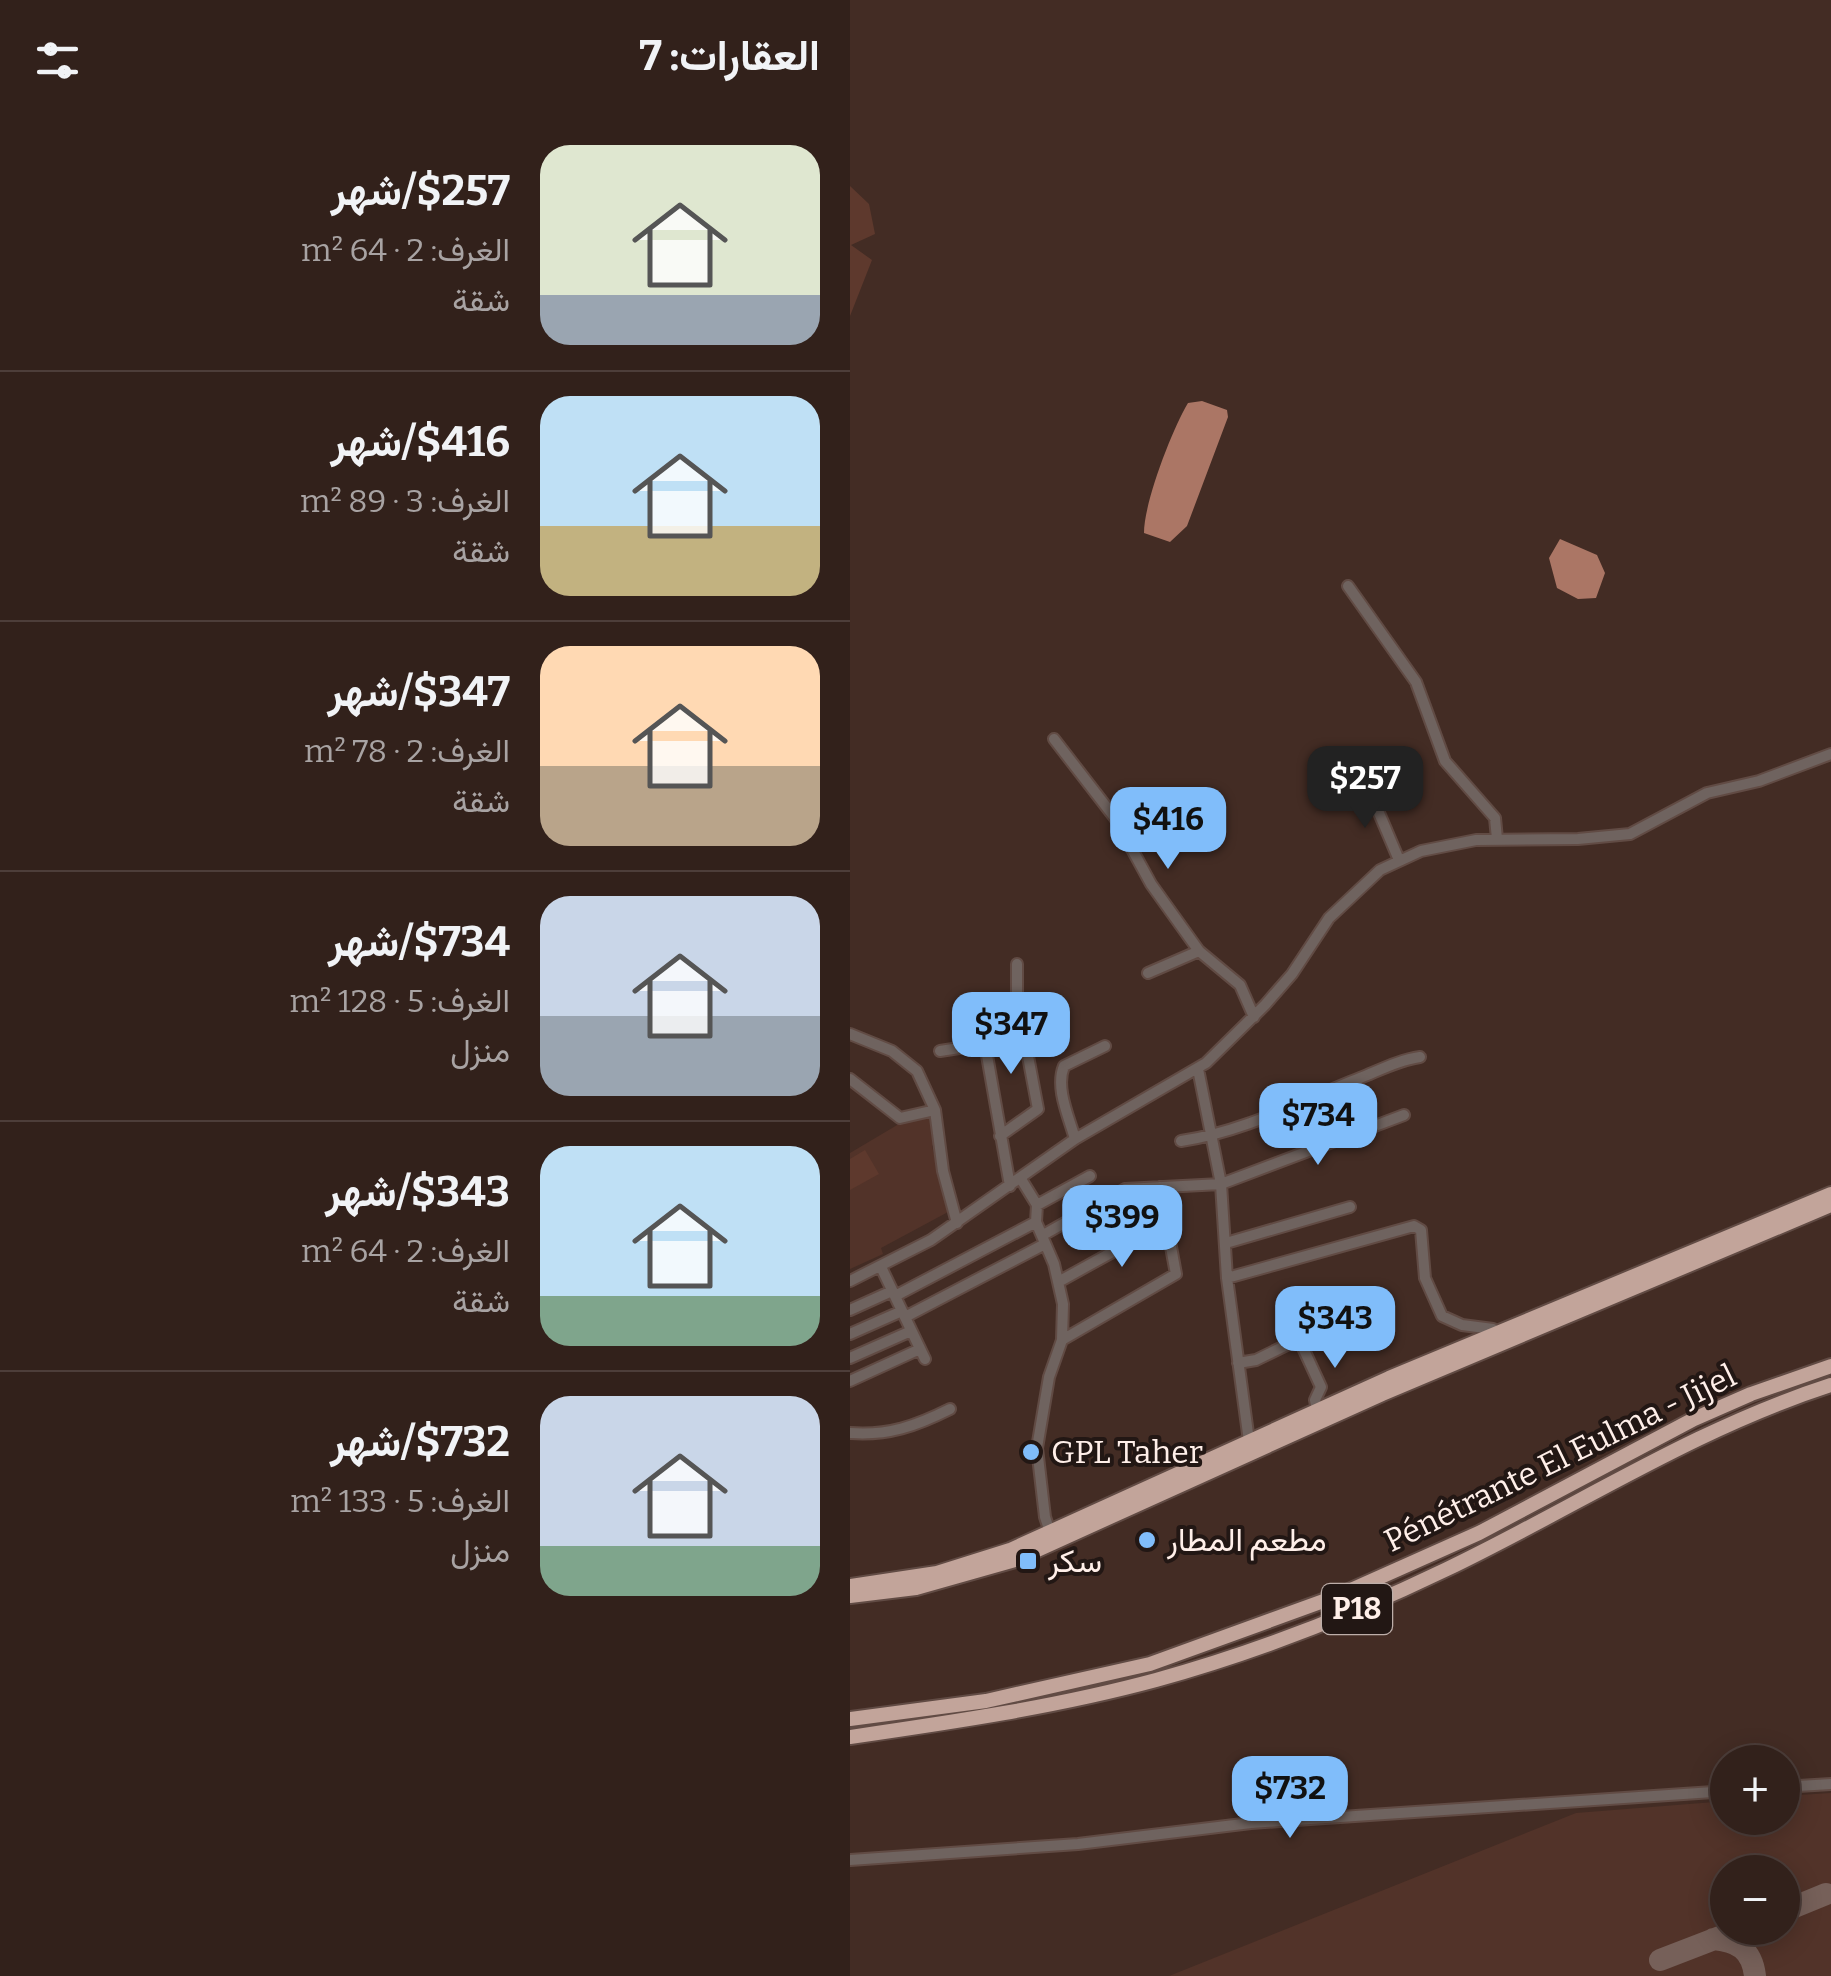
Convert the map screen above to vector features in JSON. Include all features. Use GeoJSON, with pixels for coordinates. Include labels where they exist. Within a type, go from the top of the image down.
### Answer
{"type":"FeatureCollection","features":[{"type":"Feature","properties":{"kind":"highway"},"geometry":{"type":"LineString","coordinates":[[850,1586],[954,1569],[1050,1532],[1317,1410],[1831,1194]]}},
{"type":"Feature","properties":{"kind":"highway"},"geometry":{"type":"LineString","coordinates":[[850,1596],[936,1584],[1014,1560],[1382,1394],[1831,1205]]}},
{"type":"Feature","properties":{"kind":"highway","name":"Pénétrante El Eulma - Jijel"},"geometry":{"type":"LineString","coordinates":[[850,1718],[986,1701],[1150,1664],[1340,1595],[1480,1532],[1694,1419],[1831,1366]]}},
{"type":"Feature","properties":{"kind":"highway","name":"Pénétrante El Eulma - Jijel"},"geometry":{"type":"LineString","coordinates":[[850,1737],[986,1718],[1158,1680],[1343,1615],[1429,1577],[1702,1434],[1831,1385]]}},
{"type":"Feature","properties":{"kind":"street"},"geometry":{"type":"LineString","coordinates":[[1348,586],[1416,682],[1441,754],[1496,818],[1497,839]]}},
{"type":"Feature","properties":{"kind":"street"},"geometry":{"type":"LineString","coordinates":[[1054,739],[1115,818],[1151,884],[1199,951],[1240,985],[1254,1017]]}},
{"type":"Feature","properties":{"kind":"street"},"geometry":{"type":"LineString","coordinates":[[850,1281],[957,1223],[1075,1139],[1198,1069],[1228,1044],[1292,974],[1329,918],[1380,870],[1398,860],[1436,847],[1497,839],[1606,838],[1630,834],[1706,792],[1759,781],[1831,754]]}},
{"type":"Feature","properties":{"kind":"street"},"geometry":{"type":"LineString","coordinates":[[1368,787],[1398,860]]}},
{"type":"Feature","properties":{"kind":"street"},"geometry":{"type":"LineString","coordinates":[[1148,973],[1199,951]]}},
{"type":"Feature","properties":{"kind":"street"},"geometry":{"type":"LineString","coordinates":[[1000,1136],[1038,1108],[1017,992],[1018,964]]}},
{"type":"Feature","properties":{"kind":"street"},"geometry":{"type":"LineString","coordinates":[[850,1034],[892,1051],[917,1071],[935,1110],[942,1171],[957,1223]]}},
{"type":"Feature","properties":{"kind":"street"},"geometry":{"type":"LineString","coordinates":[[940,1051],[1024,1036]]}},
{"type":"Feature","properties":{"kind":"street"},"geometry":{"type":"LineString","coordinates":[[985,1044],[1010,1186]]}},
{"type":"Feature","properties":{"kind":"street"},"geometry":{"type":"LineString","coordinates":[[1075,1139],[1060,1084],[1061,1074],[1064,1066],[1105,1046]]}},
{"type":"Feature","properties":{"kind":"street"},"geometry":{"type":"LineString","coordinates":[[1181,1141],[1213,1136],[1420,1057]]}},
{"type":"Feature","properties":{"kind":"street"},"geometry":{"type":"LineString","coordinates":[[1198,1069],[1220,1184],[1227,1278],[1249,1440]]}},
{"type":"Feature","properties":{"kind":"street"},"geometry":{"type":"LineString","coordinates":[[850,1079],[900,1118],[935,1110]]}},
{"type":"Feature","properties":{"kind":"street"},"geometry":{"type":"LineString","coordinates":[[850,1334],[903,1314],[1044,1239],[1125,1190],[1220,1184],[1404,1116]]}},
{"type":"Feature","properties":{"kind":"street"},"geometry":{"type":"LineString","coordinates":[[1037,1205],[1090,1176]]}},
{"type":"Feature","properties":{"kind":"street"},"geometry":{"type":"LineString","coordinates":[[1021,1179],[1037,1205],[1036,1222],[1060,1281],[1063,1304],[1062,1340],[1050,1376],[1037,1448],[1050,1532]]}},
{"type":"Feature","properties":{"kind":"street"},"geometry":{"type":"LineString","coordinates":[[1062,1340],[1176,1274],[1160,1187]]}},
{"type":"Feature","properties":{"kind":"street"},"geometry":{"type":"LineString","coordinates":[[1226,1243],[1350,1208]]}},
{"type":"Feature","properties":{"kind":"street"},"geometry":{"type":"LineString","coordinates":[[1798,1218],[1831,1214]]}},
{"type":"Feature","properties":{"kind":"street"},"geometry":{"type":"LineString","coordinates":[[850,1310],[894,1294],[1036,1222]]}},
{"type":"Feature","properties":{"kind":"street"},"geometry":{"type":"LineString","coordinates":[[1060,1281],[1165,1223]]}},
{"type":"Feature","properties":{"kind":"street"},"geometry":{"type":"LineString","coordinates":[[1227,1278],[1414,1226],[1421,1230],[1425,1278],[1442,1316],[1462,1326],[1494,1329],[1497,1333]]}},
{"type":"Feature","properties":{"kind":"street"},"geometry":{"type":"LineString","coordinates":[[850,1381],[923,1354],[880,1267]]}},
{"type":"Feature","properties":{"kind":"street"},"geometry":{"type":"LineString","coordinates":[[1238,1363],[1256,1360],[1322,1324]]}},
{"type":"Feature","properties":{"kind":"street"},"geometry":{"type":"LineString","coordinates":[[850,1358],[911,1331]]}},
{"type":"Feature","properties":{"kind":"street"},"geometry":{"type":"LineString","coordinates":[[1298,1338],[1321,1387],[1315,1400],[1317,1410]]}},
{"type":"Feature","properties":{"kind":"street"},"geometry":{"type":"LineString","coordinates":[[850,1432],[874,1435],[912,1428],[950,1409]]}},
{"type":"Feature","properties":{"kind":"street"},"geometry":{"type":"LineString","coordinates":[[1800,1787],[1831,1784]]}},
{"type":"Feature","properties":{"kind":"street"},"geometry":{"type":"LineString","coordinates":[[850,1860],[1078,1844],[1251,1823],[1710,1792]]}},
{"type":"Feature","properties":{"kind":"shaded area"},"geometry":{"type":"Polygon","coordinates":[[[850,186],[869,204],[875,234],[851,245],[872,260],[850,316],[850,186]]]}},
{"type":"Feature","properties":{"kind":"shaded area"},"geometry":{"type":"Polygon","coordinates":[[[1202,401],[1227,410],[1228,417],[1187,526],[1170,542],[1144,533],[1145,520],[1160,467],[1182,415],[1188,403],[1202,401]]]}},
{"type":"Feature","properties":{"kind":"shaded area"},"geometry":{"type":"Polygon","coordinates":[[[1560,539],[1597,555],[1605,573],[1596,598],[1578,599],[1557,588],[1549,558],[1560,539]]]}},
{"type":"Feature","properties":{"kind":"shaded area"},"geometry":{"type":"Polygon","coordinates":[[[930,1115],[937,1141],[932,1146],[948,1212],[881,1248],[883,1254],[850,1269],[850,1153],[909,1118],[930,1115]]]}},
{"type":"Feature","properties":{"kind":"shaded area"},"geometry":{"type":"Polygon","coordinates":[[[865,1150],[879,1174],[850,1190],[850,1159],[865,1150]]]}},
{"type":"Feature","properties":{"kind":"shaded area"},"geometry":{"type":"Polygon","coordinates":[[[1831,1793],[1831,1976],[1169,1976],[1576,1813],[1710,1802],[1710,1835],[1800,1835],[1800,1795],[1831,1793]]]}},
{"type":"Feature","properties":{"kind":"taxiway"},"geometry":{"type":"LineString","coordinates":[[1800,1905],[1826,1894]]}},
{"type":"Feature","properties":{"kind":"taxiway"},"geometry":{"type":"LineString","coordinates":[[1660,1960],[1710,1941]]}},
{"type":"Feature","properties":{"kind":"taxiway"},"geometry":{"type":"LineString","coordinates":[[1736,1945],[1747,1953],[1755,1976]]}},
{"type":"Feature","properties":{"kind":"place","name":"GPL Taher"},"geometry":{"type":"Point","coordinates":[1031,1452]}},
{"type":"Feature","properties":{"kind":"place","name":"مطعم المطار"},"geometry":{"type":"Point","coordinates":[1147,1540]}},
{"type":"Feature","properties":{"kind":"place","name":"سكر"},"geometry":{"type":"Point","coordinates":[1028,1561]}}]}
